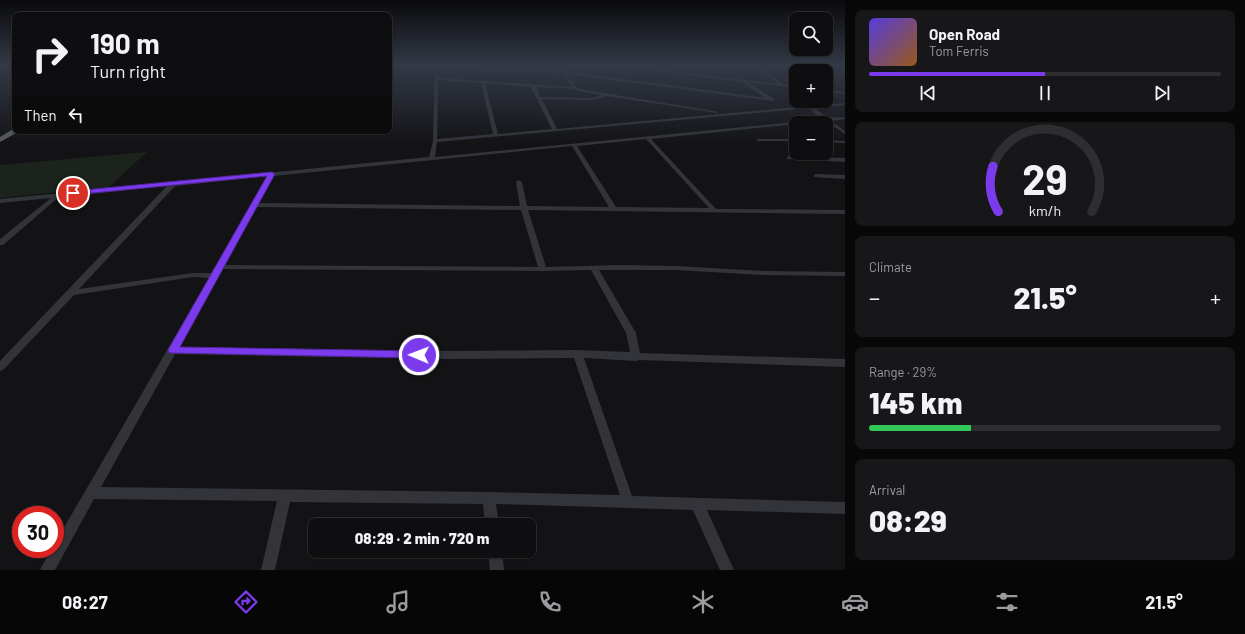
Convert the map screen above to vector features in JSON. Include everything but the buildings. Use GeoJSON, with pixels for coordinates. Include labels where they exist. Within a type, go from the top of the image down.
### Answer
{"type":"FeatureCollection","features":[{"type":"Feature","properties":{"kind":"highway"},"geometry":{"type":"LineString","coordinates":[[0,140],[12,133]]}},
{"type":"Feature","properties":{"kind":"street"},"geometry":{"type":"LineString","coordinates":[[432,158],[435,141],[436,92]]}},
{"type":"Feature","properties":{"kind":"street"},"geometry":{"type":"LineString","coordinates":[[486,92],[496,136]]}},
{"type":"Feature","properties":{"kind":"street"},"geometry":{"type":"LineString","coordinates":[[535,92],[555,130]]}},
{"type":"Feature","properties":{"kind":"street"},"geometry":{"type":"LineString","coordinates":[[591,92],[729,114]]}},
{"type":"Feature","properties":{"kind":"street"},"geometry":{"type":"LineString","coordinates":[[710,92],[773,100]]}},
{"type":"Feature","properties":{"kind":"street"},"geometry":{"type":"LineString","coordinates":[[759,92],[789,109]]}},
{"type":"Feature","properties":{"kind":"street"},"geometry":{"type":"LineString","coordinates":[[833,92],[845,93]]}},
{"type":"Feature","properties":{"kind":"street"},"geometry":{"type":"LineString","coordinates":[[538,98],[592,99],[606,95]]}},
{"type":"Feature","properties":{"kind":"street"},"geometry":{"type":"LineString","coordinates":[[833,105],[845,104]]}},
{"type":"Feature","properties":{"kind":"street"},"geometry":{"type":"LineString","coordinates":[[435,141],[800,108]]}},
{"type":"Feature","properties":{"kind":"street"},"geometry":{"type":"LineString","coordinates":[[811,108],[822,116]]}},
{"type":"Feature","properties":{"kind":"street"},"geometry":{"type":"LineString","coordinates":[[833,119],[845,118]]}},
{"type":"Feature","properties":{"kind":"street"},"geometry":{"type":"LineString","coordinates":[[0,201],[789,124]]}},
{"type":"Feature","properties":{"kind":"street"},"geometry":{"type":"LineString","coordinates":[[833,124],[845,133]]}},
{"type":"Feature","properties":{"kind":"street"},"geometry":{"type":"LineString","coordinates":[[647,137],[714,210]]}},
{"type":"Feature","properties":{"kind":"street"},"geometry":{"type":"LineString","coordinates":[[759,140],[789,140]]}},
{"type":"Feature","properties":{"kind":"street"},"geometry":{"type":"LineString","coordinates":[[833,141],[845,142]]}},
{"type":"Feature","properties":{"kind":"street"},"geometry":{"type":"LineString","coordinates":[[573,144],[613,208]]}},
{"type":"Feature","properties":{"kind":"street"},"geometry":{"type":"LineString","coordinates":[[833,160],[845,160]]}},
{"type":"Feature","properties":{"kind":"street"},"geometry":{"type":"LineString","coordinates":[[46,570],[173,350],[272,174]]}},
{"type":"Feature","properties":{"kind":"street"},"geometry":{"type":"LineString","coordinates":[[816,176],[845,177]]}},
{"type":"Feature","properties":{"kind":"street"},"geometry":{"type":"LineString","coordinates":[[519,182],[524,209],[543,269]]}},
{"type":"Feature","properties":{"kind":"street"},"geometry":{"type":"LineString","coordinates":[[0,367],[73,292],[101,258],[173,184]]}},
{"type":"Feature","properties":{"kind":"street"},"geometry":{"type":"LineString","coordinates":[[0,243],[59,195]]}},
{"type":"Feature","properties":{"kind":"street"},"geometry":{"type":"LineString","coordinates":[[255,205],[524,209],[613,208],[845,212]]}},
{"type":"Feature","properties":{"kind":"street"},"geometry":{"type":"LineString","coordinates":[[220,267],[543,269],[676,268],[763,273],[845,274]]}},
{"type":"Feature","properties":{"kind":"street"},"geometry":{"type":"LineString","coordinates":[[594,268],[631,333],[636,357]]}},
{"type":"Feature","properties":{"kind":"street"},"geometry":{"type":"LineString","coordinates":[[73,292],[193,275],[214,276]]}},
{"type":"Feature","properties":{"kind":"street"},"geometry":{"type":"LineString","coordinates":[[173,350],[450,355],[578,354],[845,363]]}},
{"type":"Feature","properties":{"kind":"street"},"geometry":{"type":"LineString","coordinates":[[578,354],[628,502]]}},
{"type":"Feature","properties":{"kind":"street"},"geometry":{"type":"LineString","coordinates":[[91,493],[489,498],[845,508]]}},
{"type":"Feature","properties":{"kind":"street"},"geometry":{"type":"LineString","coordinates":[[268,570],[285,495]]}},
{"type":"Feature","properties":{"kind":"street"},"geometry":{"type":"LineString","coordinates":[[489,498],[491,518]]}},
{"type":"Feature","properties":{"kind":"street"},"geometry":{"type":"LineString","coordinates":[[697,504],[727,570]]}},
{"type":"Feature","properties":{"kind":"street"},"geometry":{"type":"LineString","coordinates":[[496,558],[497,570]]}},
{"type":"Feature","properties":{"kind":"shaded area"},"geometry":{"type":"Polygon","coordinates":[[[147,152],[109,187],[0,198],[0,165],[147,152]]]}},
{"type":"Feature","properties":{"kind":"route"},"geometry":{"type":"LineString","coordinates":[[73,193],[272,174],[173,350],[419,355]]}}]}
